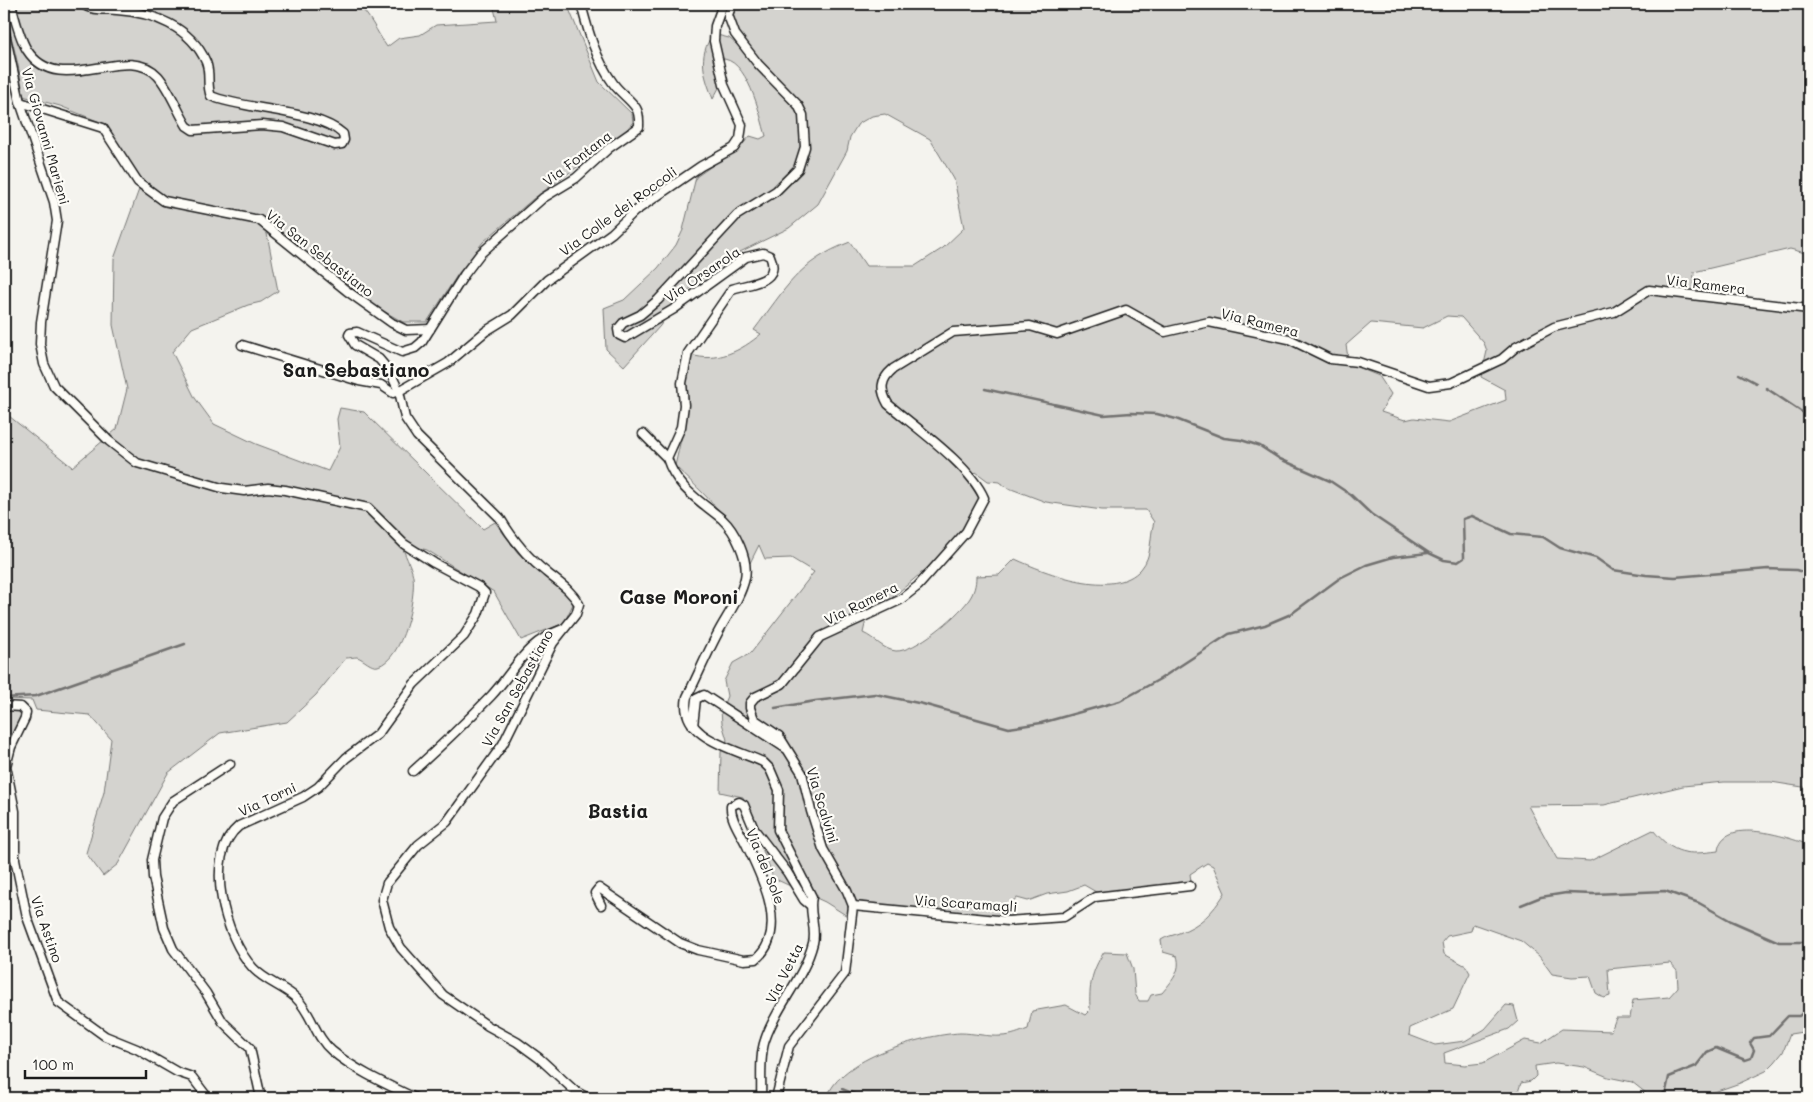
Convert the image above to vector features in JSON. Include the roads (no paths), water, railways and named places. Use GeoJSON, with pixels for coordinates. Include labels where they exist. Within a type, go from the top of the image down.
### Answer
{"type":"FeatureCollection","features":[{"type":"Feature","properties":{"kind":"street"},"geometry":{"type":"LineString","coordinates":[[11,4],[24,45],[28,52],[41,64],[51,69],[66,72],[136,65],[158,76],[187,126],[193,130],[262,124],[282,127],[335,145],[342,144],[344,140],[343,134],[329,125],[275,110],[211,96],[208,89],[210,75],[207,62],[198,49],[164,20],[135,11],[94,8],[83,4]]}},
{"type":"Feature","properties":{"kind":"street","name":"Via Fontana"},"geometry":{"type":"LineString","coordinates":[[423,340],[464,275],[480,254],[543,198],[576,178],[609,148],[639,127],[640,116],[636,108],[612,82],[588,33],[581,4]]}},
{"type":"Feature","properties":{"kind":"street","name":"Via Colle dei Roccoli"},"geometry":{"type":"LineString","coordinates":[[399,391],[448,363],[486,331],[512,315],[547,280],[612,233],[634,212],[700,166],[734,148],[740,139],[742,125],[724,85],[714,41],[715,26],[723,4]]}},
{"type":"Feature","properties":{"kind":"street","name":"Via Orsarola"},"geometry":{"type":"LineString","coordinates":[[667,458],[681,427],[684,404],[682,383],[688,353],[732,289],[754,284],[770,275],[773,268],[770,256],[763,253],[746,257],[674,309],[626,338],[619,335],[618,329],[623,323],[640,315],[658,300],[737,215],[776,191],[798,169],[805,147],[803,115],[798,105],[758,64],[735,34],[728,15],[732,4]]}},
{"type":"Feature","properties":{"kind":"street","name":"Via Giovanni Marieni"},"geometry":{"type":"LineString","coordinates":[[4,29],[20,102],[54,202],[57,221],[41,322],[40,344],[44,364],[54,386],[109,442],[137,462],[222,488],[285,490],[368,508],[404,544]]}},
{"type":"Feature","properties":{"kind":"street"},"geometry":{"type":"LineString","coordinates":[[4,61],[15,80]]}},
{"type":"Feature","properties":{"kind":"street","name":"Via San Sebastiano"},"geometry":{"type":"LineString","coordinates":[[20,102],[103,128],[138,182],[164,201],[259,220],[340,285],[392,323],[406,330],[430,329]]}},
{"type":"Feature","properties":{"kind":"street","name":"Via Ramera"},"geometry":{"type":"LineString","coordinates":[[786,748],[778,736],[754,718],[750,708],[753,699],[782,684],[820,637],[900,600],[918,586],[966,532],[984,498],[979,484],[888,404],[883,396],[882,386],[886,375],[953,332],[1030,326],[1057,334],[1126,310],[1165,332],[1209,322],[1289,339],[1330,359],[1358,362],[1429,386],[1451,383],[1502,359],[1516,347],[1554,327],[1614,312],[1649,290],[1809,309]]}},
{"type":"Feature","properties":{"kind":"street","name":"Via San Sebastiano"},"geometry":{"type":"LineString","coordinates":[[423,340],[415,348],[402,352],[357,332],[350,333],[350,339],[355,345],[379,359],[390,372],[399,391],[405,418],[417,436],[500,518],[510,535],[544,571],[572,591],[579,604],[576,614],[553,643],[503,744],[447,822],[418,845],[387,882],[382,900],[389,927],[401,948],[443,995],[532,1053],[574,1091],[588,1098]]}},
{"type":"Feature","properties":{"kind":"street"},"geometry":{"type":"LineString","coordinates":[[242,345],[359,381],[381,385],[392,393],[399,391]]}},
{"type":"Feature","properties":{"kind":"street"},"geometry":{"type":"LineString","coordinates":[[643,434],[667,458],[677,480],[692,496],[727,524],[743,558],[745,568],[745,577],[733,607],[686,697],[687,716],[693,726]]}},
{"type":"Feature","properties":{"kind":"street","name":"Via Torni"},"geometry":{"type":"LineString","coordinates":[[404,544],[434,563],[479,587],[485,593],[485,598],[475,620],[464,636],[414,684],[378,734],[346,758],[318,787],[303,797],[254,817],[231,832],[222,859],[220,877],[226,917],[243,956],[254,969],[296,998],[319,1038],[333,1052],[415,1098]]}},
{"type":"Feature","properties":{"kind":"street"},"geometry":{"type":"LineString","coordinates":[[413,771],[492,695],[527,650],[540,640],[563,629]]}},
{"type":"Feature","properties":{"kind":"street","name":"Via Scalvini"},"geometry":{"type":"LineString","coordinates":[[693,726],[696,699],[704,695],[786,748],[802,773],[823,849],[854,906]]}},
{"type":"Feature","properties":{"kind":"street","name":"Via Astino"},"geometry":{"type":"LineString","coordinates":[[4,706],[20,707],[26,712],[11,747],[6,766],[15,811],[15,859],[28,917],[58,1002],[105,1036],[137,1049],[177,1072],[192,1077],[208,1098]]}},
{"type":"Feature","properties":{"kind":"street","name":"Via Vetta"},"geometry":{"type":"LineString","coordinates":[[693,726],[700,734],[763,762],[770,769],[781,799],[778,830],[812,897],[810,905],[814,942],[793,990],[774,1020],[764,1042],[761,1098]]}},
{"type":"Feature","properties":{"kind":"street"},"geometry":{"type":"LineString","coordinates":[[230,764],[173,801],[162,818],[152,860],[153,877],[164,928],[173,949],[206,993],[223,1022],[250,1048],[261,1098]]}},
{"type":"Feature","properties":{"kind":"street","name":"Via del Sole"},"geometry":{"type":"LineString","coordinates":[[601,905],[595,893],[599,888],[689,946],[744,960],[756,959],[770,943],[773,928],[772,915],[751,855],[733,818],[731,806],[739,802],[744,805],[754,829],[787,872],[804,900],[810,905]]}},
{"type":"Feature","properties":{"kind":"street","name":"Via Scaramagli"},"geometry":{"type":"LineString","coordinates":[[854,906],[1017,920],[1064,917],[1095,897],[1190,886]]}},
{"type":"Feature","properties":{"kind":"street"},"geometry":{"type":"LineString","coordinates":[[776,1098],[789,1046],[845,973],[854,906]]}},
{"type":"Feature","properties":{"kind":"waterway"},"geometry":{"type":"LineString","coordinates":[[1739,374],[1756,383]]}},
{"type":"Feature","properties":{"kind":"waterway"},"geometry":{"type":"LineString","coordinates":[[1766,388],[1802,412]]}},
{"type":"Feature","properties":{"kind":"waterway"},"geometry":{"type":"LineString","coordinates":[[985,389],[1104,415],[1157,414],[1176,419],[1224,438],[1241,440],[1260,446],[1280,459],[1330,481],[1351,495],[1371,514],[1429,553],[1444,560],[1458,562],[1464,558],[1463,519],[1472,516],[1511,534],[1543,537],[1560,548],[1596,558],[1613,570],[1675,577],[1768,569],[1796,570],[1809,574]]}},
{"type":"Feature","properties":{"kind":"waterway"},"geometry":{"type":"LineString","coordinates":[[775,708],[875,694],[923,704],[1009,728],[1041,723],[1120,701],[1160,679],[1229,634],[1265,625],[1291,614],[1340,578],[1366,565],[1393,557],[1428,553]]}},
{"type":"Feature","properties":{"kind":"waterway"},"geometry":{"type":"LineString","coordinates":[[4,698],[36,696],[185,644]]}},
{"type":"Feature","properties":{"kind":"waterway"},"geometry":{"type":"LineString","coordinates":[[1521,905],[1541,897],[1566,893],[1594,894],[1665,891],[1699,903],[1731,921],[1779,942],[1803,942],[1809,945]]}},
{"type":"Feature","properties":{"kind":"waterway"},"geometry":{"type":"LineString","coordinates":[[1658,1098],[1666,1091],[1669,1077],[1696,1066],[1707,1052],[1716,1048],[1745,1060],[1751,1058],[1754,1050],[1750,1043],[1754,1038],[1769,1036],[1788,1016],[1799,1016],[1809,1008]]}},
{"type":"Feature","properties":{"kind":"waterway"},"geometry":{"type":"LineString","coordinates":[[842,1089],[864,1098]]}},
{"type":"Feature","properties":{"kind":"district","name":"San Sebastiano"},"geometry":{"type":"Point","coordinates":[356,369]}},
{"type":"Feature","properties":{"kind":"district","name":"Case Moroni"},"geometry":{"type":"Point","coordinates":[679,596]}},
{"type":"Feature","properties":{"kind":"district","name":"Bastia"},"geometry":{"type":"Point","coordinates":[618,810]}}]}
